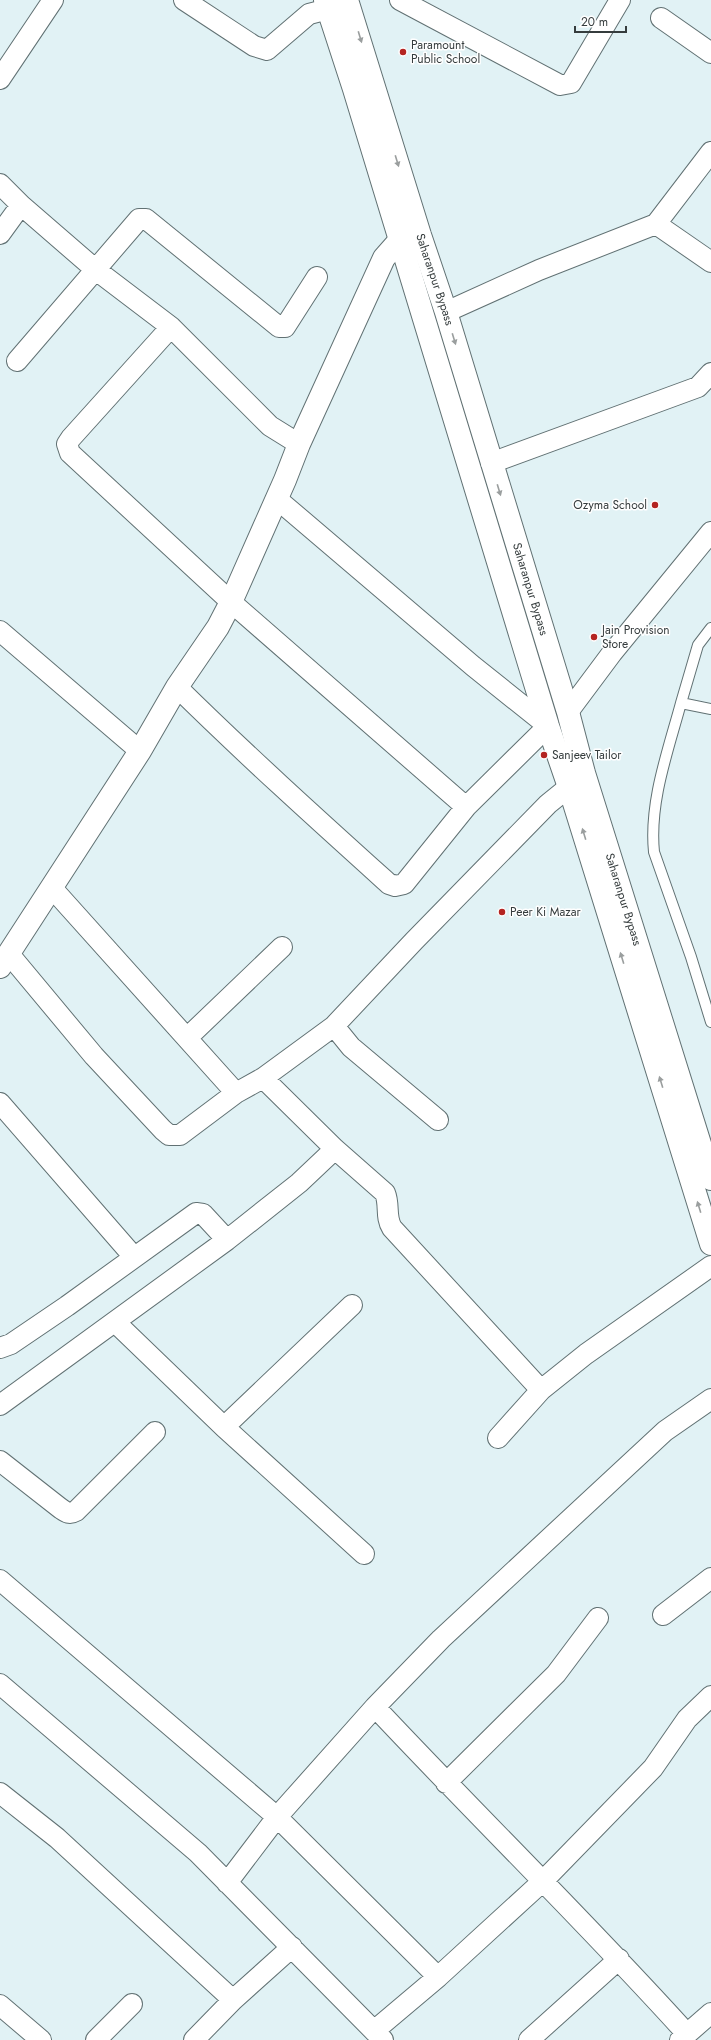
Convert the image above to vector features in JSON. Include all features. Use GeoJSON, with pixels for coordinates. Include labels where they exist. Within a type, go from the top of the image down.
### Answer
{"type":"FeatureCollection","features":[{"type":"Feature","properties":{"kind":"main road"},"geometry":{"type":"LineString","coordinates":[[351,3],[327,8],[410,238],[548,726],[569,786],[711,1244]]}},
{"type":"Feature","properties":{"kind":"main road","name":"Saharanpur Bypass"},"geometry":{"type":"LineString","coordinates":[[351,3],[410,238],[446,312],[491,464],[568,712],[584,773],[711,1179]]}},
{"type":"Feature","properties":{"kind":"main road"},"geometry":{"type":"LineString","coordinates":[[5,961],[140,750],[177,687],[218,627],[231,602],[277,499],[299,444],[384,258],[410,238]]}},
{"type":"Feature","properties":{"kind":"street"},"geometry":{"type":"LineString","coordinates":[[0,79],[53,0]]}},
{"type":"Feature","properties":{"kind":"street"},"geometry":{"type":"LineString","coordinates":[[184,0],[254,46],[267,50],[309,14],[327,8]]}},
{"type":"Feature","properties":{"kind":"street"},"geometry":{"type":"LineString","coordinates":[[400,0],[560,85],[571,82],[619,1]]}},
{"type":"Feature","properties":{"kind":"street"},"geometry":{"type":"LineString","coordinates":[[661,18],[711,53]]}},
{"type":"Feature","properties":{"kind":"street"},"geometry":{"type":"LineString","coordinates":[[446,312],[539,270],[656,224],[709,160]]}},
{"type":"Feature","properties":{"kind":"street"},"geometry":{"type":"LineString","coordinates":[[0,184],[21,205],[96,270],[171,327],[270,426],[299,444]]}},
{"type":"Feature","properties":{"kind":"street"},"geometry":{"type":"LineString","coordinates":[[0,234],[21,205]]}},
{"type":"Feature","properties":{"kind":"street"},"geometry":{"type":"LineString","coordinates":[[17,361],[139,220],[146,219],[279,327],[285,328],[317,277]]}},
{"type":"Feature","properties":{"kind":"street"},"geometry":{"type":"LineString","coordinates":[[656,224],[711,262]]}},
{"type":"Feature","properties":{"kind":"street"},"geometry":{"type":"LineString","coordinates":[[171,327],[71,438],[68,444],[70,453],[231,602],[466,807]]}},
{"type":"Feature","properties":{"kind":"street"},"geometry":{"type":"LineString","coordinates":[[491,464],[698,387],[711,373]]}},
{"type":"Feature","properties":{"kind":"street"},"geometry":{"type":"LineString","coordinates":[[177,687],[235,745],[389,884],[395,886],[404,884],[466,807],[548,726],[473,666],[277,499]]}},
{"type":"Feature","properties":{"kind":"street"},"geometry":{"type":"LineString","coordinates":[[568,712],[612,653],[711,532]]}},
{"type":"Feature","properties":{"kind":"street"},"geometry":{"type":"LineString","coordinates":[[0,631],[140,750]]}},
{"type":"Feature","properties":{"kind":"street"},"geometry":{"type":"LineString","coordinates":[[5,961],[163,1130],[169,1134],[180,1135],[236,1093],[263,1078],[334,1026],[414,941],[548,804],[569,786]]}},
{"type":"Feature","properties":{"kind":"street"},"geometry":{"type":"LineString","coordinates":[[52,888],[236,1093]]}},
{"type":"Feature","properties":{"kind":"street"},"geometry":{"type":"LineString","coordinates":[[187,1038],[282,947]]}},
{"type":"Feature","properties":{"kind":"street"},"geometry":{"type":"LineString","coordinates":[[334,1026],[351,1046],[438,1120]]}},
{"type":"Feature","properties":{"kind":"street"},"geometry":{"type":"LineString","coordinates":[[263,1078],[335,1149],[385,1193],[388,1203],[387,1217],[392,1228],[541,1390]]}},
{"type":"Feature","properties":{"kind":"street"},"geometry":{"type":"LineString","coordinates":[[0,1103],[134,1256]]}},
{"type":"Feature","properties":{"kind":"street"},"geometry":{"type":"LineString","coordinates":[[0,1405],[227,1240],[299,1183],[335,1149]]}},
{"type":"Feature","properties":{"kind":"street"},"geometry":{"type":"LineString","coordinates":[[0,1348],[11,1344],[61,1310],[134,1256],[199,1212],[203,1214],[227,1240]]}},
{"type":"Feature","properties":{"kind":"street"},"geometry":{"type":"LineString","coordinates":[[498,1438],[541,1390],[586,1354],[711,1266]]}},
{"type":"Feature","properties":{"kind":"street"},"geometry":{"type":"LineString","coordinates":[[224,1427],[352,1305]]}},
{"type":"Feature","properties":{"kind":"street"},"geometry":{"type":"LineString","coordinates":[[115,1322],[224,1427],[364,1554]]}},
{"type":"Feature","properties":{"kind":"street"},"geometry":{"type":"LineString","coordinates":[[227,1882],[276,1817],[375,1707],[441,1639],[659,1436],[711,1399]]}},
{"type":"Feature","properties":{"kind":"street"},"geometry":{"type":"LineString","coordinates":[[0,1461],[64,1510],[72,1513],[76,1511],[155,1432]]}},
{"type":"Feature","properties":{"kind":"street"},"geometry":{"type":"LineString","coordinates":[[663,1615],[711,1578]]}},
{"type":"Feature","properties":{"kind":"street"},"geometry":{"type":"LineString","coordinates":[[0,1580],[276,1817],[438,1977]]}},
{"type":"Feature","properties":{"kind":"street"},"geometry":{"type":"LineString","coordinates":[[446,1783],[556,1674],[598,1618]]}},
{"type":"Feature","properties":{"kind":"street"},"geometry":{"type":"LineString","coordinates":[[0,1684],[198,1853],[379,2035],[438,1977],[543,1882],[653,1768],[688,1719],[711,1696]]}},
{"type":"Feature","properties":{"kind":"street"},"geometry":{"type":"LineString","coordinates":[[375,1707],[446,1783],[619,1959],[683,2037],[711,2013]]}},
{"type":"Feature","properties":{"kind":"street"},"geometry":{"type":"LineString","coordinates":[[0,1793],[57,1838],[233,2000]]}},
{"type":"Feature","properties":{"kind":"street"},"geometry":{"type":"LineString","coordinates":[[194,2040],[233,2000],[292,1947]]}},
{"type":"Feature","properties":{"kind":"street"},"geometry":{"type":"LineString","coordinates":[[529,2040],[619,1959]]}},
{"type":"Feature","properties":{"kind":"street"},"geometry":{"type":"LineString","coordinates":[[96,2040],[132,2004]]}},
{"type":"Feature","properties":{"kind":"street"},"geometry":{"type":"LineString","coordinates":[[0,2005],[40,2040]]}},
{"type":"Feature","properties":{"kind":"lane"},"geometry":{"type":"LineString","coordinates":[[711,628],[698,645],[681,703],[656,796],[653,838],[654,852],[691,957],[711,1022]]}},
{"type":"Feature","properties":{"kind":"lane"},"geometry":{"type":"LineString","coordinates":[[681,703],[711,709]]}},
{"type":"Feature","properties":{"kind":"place","name":"Paramount Public School"},"geometry":{"type":"Point","coordinates":[403,52]}},
{"type":"Feature","properties":{"kind":"place","name":"Ozyma School"},"geometry":{"type":"Point","coordinates":[655,505]}},
{"type":"Feature","properties":{"kind":"place","name":"Jain Provision Store"},"geometry":{"type":"Point","coordinates":[594,637]}},
{"type":"Feature","properties":{"kind":"place","name":"Sanjeev Tailor"},"geometry":{"type":"Point","coordinates":[544,755]}},
{"type":"Feature","properties":{"kind":"place","name":"Peer Ki Mazar"},"geometry":{"type":"Point","coordinates":[502,912]}}]}
